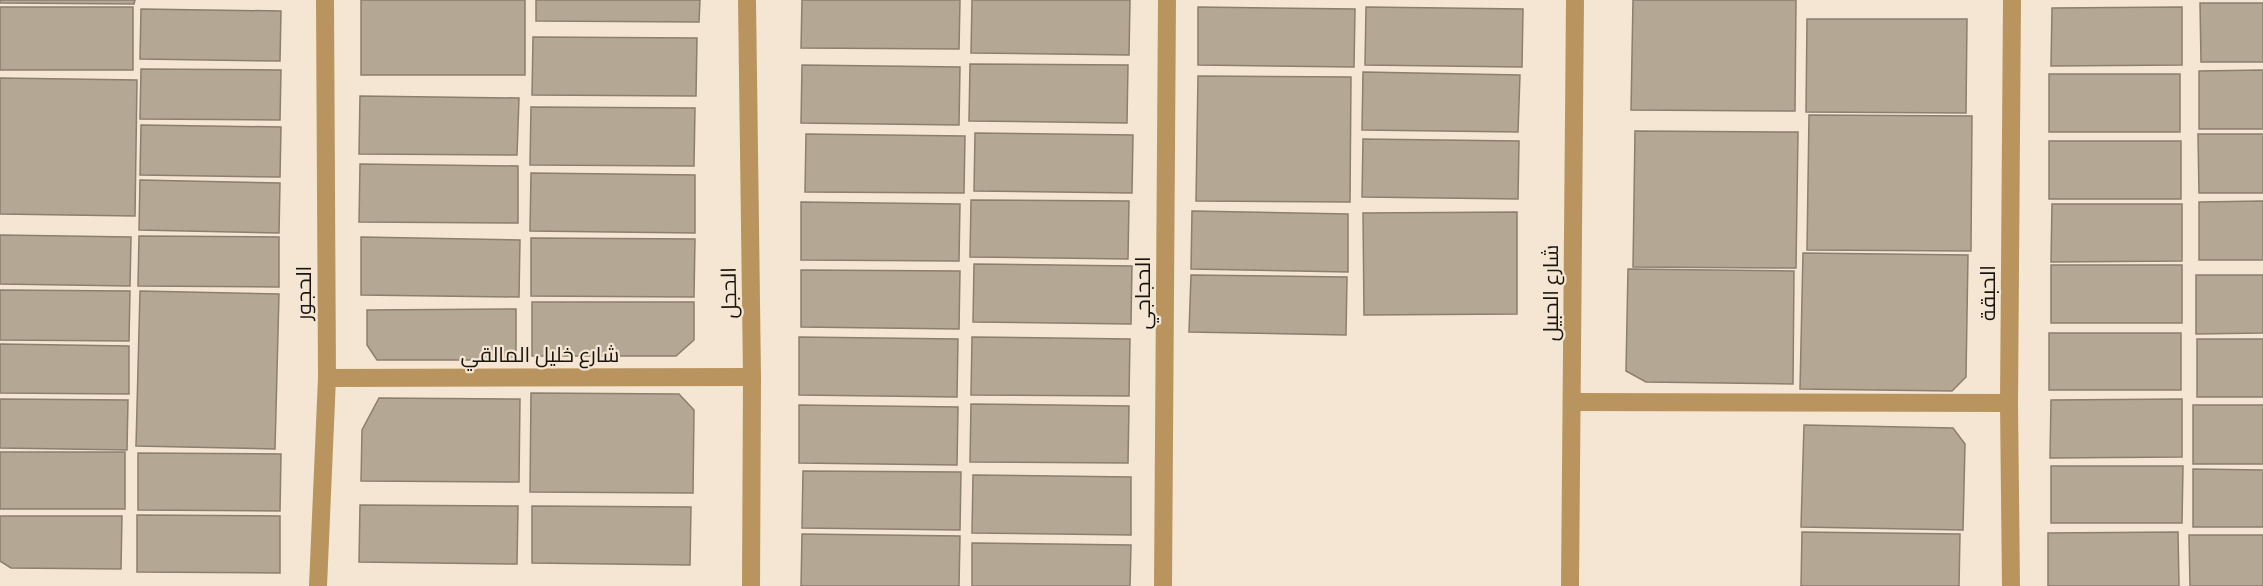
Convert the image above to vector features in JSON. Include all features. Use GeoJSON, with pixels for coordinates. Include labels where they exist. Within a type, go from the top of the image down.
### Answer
{"type":"FeatureCollection","features":[{"type":"Feature","properties":{"kind":"street","name":"الحجور"},"geometry":{"type":"LineString","coordinates":[[318,586],[327,378],[325,0]]}},
{"type":"Feature","properties":{"kind":"street","name":"الحجل"},"geometry":{"type":"LineString","coordinates":[[747,0],[752,377],[751,586]]}},
{"type":"Feature","properties":{"kind":"street","name":"الحجاجي"},"geometry":{"type":"LineString","coordinates":[[1163,586],[1167,0]]}},
{"type":"Feature","properties":{"kind":"street","name":"شارع الحبيل"},"geometry":{"type":"LineString","coordinates":[[1570,586],[1575,0]]}},
{"type":"Feature","properties":{"kind":"street","name":"الحبقة"},"geometry":{"type":"LineString","coordinates":[[2012,0],[2009,403],[2012,586]]}},
{"type":"Feature","properties":{"kind":"street","name":"شارع خليل المالقي"},"geometry":{"type":"LineString","coordinates":[[327,378],[752,377]]}},
{"type":"Feature","properties":{"kind":"street"},"geometry":{"type":"LineString","coordinates":[[1573,402],[2009,403]]}},
{"type":"Feature","properties":{"kind":"building"},"geometry":{"type":"Polygon","coordinates":[[[0,0],[135,0],[134,4],[0,3],[0,0]]]}},
{"type":"Feature","properties":{"kind":"building"},"geometry":{"type":"Polygon","coordinates":[[[361,0],[525,0],[525,75],[361,75],[361,0]]]}},
{"type":"Feature","properties":{"kind":"building"},"geometry":{"type":"Polygon","coordinates":[[[536,0],[700,0],[699,22],[536,21],[536,0]]]}},
{"type":"Feature","properties":{"kind":"building"},"geometry":{"type":"Polygon","coordinates":[[[802,0],[960,0],[959,49],[801,48],[802,0]]]}},
{"type":"Feature","properties":{"kind":"building"},"geometry":{"type":"Polygon","coordinates":[[[972,0],[1130,0],[1129,55],[971,53],[972,0]]]}},
{"type":"Feature","properties":{"kind":"building"},"geometry":{"type":"Polygon","coordinates":[[[1633,0],[1796,0],[1795,111],[1631,110],[1633,0]]]}},
{"type":"Feature","properties":{"kind":"building"},"geometry":{"type":"Polygon","coordinates":[[[2200,3],[2263,3],[2263,62],[2201,62],[2200,3]]]}},
{"type":"Feature","properties":{"kind":"building"},"geometry":{"type":"Polygon","coordinates":[[[0,7],[133,7],[133,70],[0,70],[0,7]]]}},
{"type":"Feature","properties":{"kind":"building"},"geometry":{"type":"Polygon","coordinates":[[[1198,7],[1355,9],[1354,67],[1198,65],[1198,7]]]}},
{"type":"Feature","properties":{"kind":"building"},"geometry":{"type":"Polygon","coordinates":[[[1366,7],[1523,9],[1522,67],[1365,65],[1366,7]]]}},
{"type":"Feature","properties":{"kind":"building"},"geometry":{"type":"Polygon","coordinates":[[[2182,7],[2182,65],[2051,66],[2052,8],[2182,7]]]}},
{"type":"Feature","properties":{"kind":"building"},"geometry":{"type":"Polygon","coordinates":[[[141,9],[281,11],[280,61],[140,59],[141,9]]]}},
{"type":"Feature","properties":{"kind":"building"},"geometry":{"type":"Polygon","coordinates":[[[1807,19],[1967,19],[1966,113],[1806,112],[1807,19]]]}},
{"type":"Feature","properties":{"kind":"building"},"geometry":{"type":"Polygon","coordinates":[[[533,37],[697,38],[696,96],[532,95],[533,37]]]}},
{"type":"Feature","properties":{"kind":"building"},"geometry":{"type":"Polygon","coordinates":[[[970,64],[1128,65],[1127,123],[969,121],[970,64]]]}},
{"type":"Feature","properties":{"kind":"building"},"geometry":{"type":"Polygon","coordinates":[[[802,65],[960,67],[959,125],[801,123],[802,65]]]}},
{"type":"Feature","properties":{"kind":"building"},"geometry":{"type":"Polygon","coordinates":[[[141,69],[281,70],[280,120],[140,119],[141,69]]]}},
{"type":"Feature","properties":{"kind":"building"},"geometry":{"type":"Polygon","coordinates":[[[2263,70],[2263,129],[2199,129],[2199,71],[2263,70]]]}},
{"type":"Feature","properties":{"kind":"building"},"geometry":{"type":"Polygon","coordinates":[[[1363,72],[1520,75],[1518,132],[1362,130],[1363,72]]]}},
{"type":"Feature","properties":{"kind":"building"},"geometry":{"type":"Polygon","coordinates":[[[2049,74],[2180,74],[2180,132],[2049,132],[2049,74]]]}},
{"type":"Feature","properties":{"kind":"building"},"geometry":{"type":"Polygon","coordinates":[[[1198,76],[1351,77],[1350,202],[1196,201],[1198,76]]]}},
{"type":"Feature","properties":{"kind":"building"},"geometry":{"type":"Polygon","coordinates":[[[0,78],[137,80],[135,216],[0,214],[0,78]]]}},
{"type":"Feature","properties":{"kind":"building"},"geometry":{"type":"Polygon","coordinates":[[[360,96],[519,98],[517,155],[359,154],[360,96]]]}},
{"type":"Feature","properties":{"kind":"building"},"geometry":{"type":"Polygon","coordinates":[[[531,107],[695,108],[694,166],[530,165],[531,107]]]}},
{"type":"Feature","properties":{"kind":"building"},"geometry":{"type":"Polygon","coordinates":[[[1809,115],[1972,116],[1971,251],[1807,250],[1809,115]]]}},
{"type":"Feature","properties":{"kind":"building"},"geometry":{"type":"Polygon","coordinates":[[[141,125],[281,127],[280,177],[140,175],[141,125]]]}},
{"type":"Feature","properties":{"kind":"building"},"geometry":{"type":"Polygon","coordinates":[[[1635,131],[1798,132],[1796,268],[1633,267],[1635,131]]]}},
{"type":"Feature","properties":{"kind":"building"},"geometry":{"type":"Polygon","coordinates":[[[975,133],[1133,135],[1132,193],[974,191],[975,133]]]}},
{"type":"Feature","properties":{"kind":"building"},"geometry":{"type":"Polygon","coordinates":[[[806,134],[965,136],[964,193],[805,192],[806,134]]]}},
{"type":"Feature","properties":{"kind":"building"},"geometry":{"type":"Polygon","coordinates":[[[2198,134],[2263,134],[2263,193],[2199,193],[2198,134]]]}},
{"type":"Feature","properties":{"kind":"building"},"geometry":{"type":"Polygon","coordinates":[[[1363,139],[1519,141],[1518,199],[1362,197],[1363,139]]]}},
{"type":"Feature","properties":{"kind":"building"},"geometry":{"type":"Polygon","coordinates":[[[2049,141],[2181,141],[2181,199],[2049,199],[2049,141]]]}},
{"type":"Feature","properties":{"kind":"building"},"geometry":{"type":"Polygon","coordinates":[[[360,164],[518,166],[518,223],[359,222],[360,164]]]}},
{"type":"Feature","properties":{"kind":"building"},"geometry":{"type":"Polygon","coordinates":[[[531,173],[695,175],[695,233],[530,231],[531,173]]]}},
{"type":"Feature","properties":{"kind":"building"},"geometry":{"type":"Polygon","coordinates":[[[140,180],[280,183],[279,233],[139,230],[140,180]]]}},
{"type":"Feature","properties":{"kind":"building"},"geometry":{"type":"Polygon","coordinates":[[[971,200],[1129,201],[1128,259],[970,257],[971,200]]]}},
{"type":"Feature","properties":{"kind":"building"},"geometry":{"type":"Polygon","coordinates":[[[2263,201],[2263,260],[2199,260],[2199,202],[2263,201]]]}},
{"type":"Feature","properties":{"kind":"building"},"geometry":{"type":"Polygon","coordinates":[[[801,202],[960,204],[959,261],[801,260],[801,202]]]}},
{"type":"Feature","properties":{"kind":"building"},"geometry":{"type":"Polygon","coordinates":[[[2052,204],[2182,204],[2182,261],[2051,262],[2052,204]]]}},
{"type":"Feature","properties":{"kind":"building"},"geometry":{"type":"Polygon","coordinates":[[[1192,211],[1348,214],[1348,272],[1191,269],[1192,211]]]}},
{"type":"Feature","properties":{"kind":"building"},"geometry":{"type":"Polygon","coordinates":[[[1517,212],[1517,314],[1364,315],[1363,213],[1517,212]]]}},
{"type":"Feature","properties":{"kind":"building"},"geometry":{"type":"Polygon","coordinates":[[[0,235],[131,237],[130,286],[0,284],[0,235]]]}},
{"type":"Feature","properties":{"kind":"building"},"geometry":{"type":"Polygon","coordinates":[[[139,236],[279,237],[279,287],[138,286],[139,236]]]}},
{"type":"Feature","properties":{"kind":"building"},"geometry":{"type":"Polygon","coordinates":[[[361,237],[520,240],[519,297],[361,295],[361,237]]]}},
{"type":"Feature","properties":{"kind":"building"},"geometry":{"type":"Polygon","coordinates":[[[531,238],[695,239],[694,297],[531,296],[531,238]]]}},
{"type":"Feature","properties":{"kind":"building"},"geometry":{"type":"Polygon","coordinates":[[[1803,253],[1968,255],[1966,377],[1952,391],[1800,389],[1803,253]]]}},
{"type":"Feature","properties":{"kind":"building"},"geometry":{"type":"Polygon","coordinates":[[[974,264],[1132,266],[1131,324],[973,322],[974,264]]]}},
{"type":"Feature","properties":{"kind":"building"},"geometry":{"type":"Polygon","coordinates":[[[2051,265],[2182,265],[2182,323],[2051,323],[2051,265]]]}},
{"type":"Feature","properties":{"kind":"building"},"geometry":{"type":"Polygon","coordinates":[[[1628,269],[1794,271],[1793,384],[1646,382],[1626,371],[1628,269]]]}},
{"type":"Feature","properties":{"kind":"building"},"geometry":{"type":"Polygon","coordinates":[[[801,270],[960,271],[959,329],[801,327],[801,270]]]}},
{"type":"Feature","properties":{"kind":"building"},"geometry":{"type":"Polygon","coordinates":[[[1191,275],[1347,277],[1346,335],[1189,332],[1191,275]]]}},
{"type":"Feature","properties":{"kind":"building"},"geometry":{"type":"Polygon","coordinates":[[[2196,275],[2263,275],[2263,333],[2196,334],[2196,275]]]}},
{"type":"Feature","properties":{"kind":"building"},"geometry":{"type":"Polygon","coordinates":[[[0,290],[130,291],[129,341],[0,340],[0,290]]]}},
{"type":"Feature","properties":{"kind":"building"},"geometry":{"type":"Polygon","coordinates":[[[140,291],[279,294],[275,449],[136,446],[140,291]]]}},
{"type":"Feature","properties":{"kind":"building"},"geometry":{"type":"Polygon","coordinates":[[[532,302],[694,302],[694,340],[676,356],[532,356],[532,302]]]}},
{"type":"Feature","properties":{"kind":"building"},"geometry":{"type":"Polygon","coordinates":[[[516,309],[516,360],[377,360],[367,345],[367,310],[516,309]]]}},
{"type":"Feature","properties":{"kind":"building"},"geometry":{"type":"Polygon","coordinates":[[[2049,333],[2181,333],[2181,390],[2049,390],[2049,333]]]}},
{"type":"Feature","properties":{"kind":"building"},"geometry":{"type":"Polygon","coordinates":[[[799,337],[958,339],[957,397],[799,395],[799,337]]]}},
{"type":"Feature","properties":{"kind":"building"},"geometry":{"type":"Polygon","coordinates":[[[972,337],[1130,339],[1129,396],[971,395],[972,337]]]}},
{"type":"Feature","properties":{"kind":"building"},"geometry":{"type":"Polygon","coordinates":[[[2197,339],[2263,339],[2263,397],[2197,397],[2197,339]]]}},
{"type":"Feature","properties":{"kind":"building"},"geometry":{"type":"Polygon","coordinates":[[[0,344],[129,346],[129,394],[0,393],[0,344]]]}},
{"type":"Feature","properties":{"kind":"building"},"geometry":{"type":"Polygon","coordinates":[[[531,393],[679,394],[694,410],[693,493],[530,492],[531,393]]]}},
{"type":"Feature","properties":{"kind":"building"},"geometry":{"type":"Polygon","coordinates":[[[379,398],[520,399],[519,482],[361,481],[362,430],[379,398]]]}},
{"type":"Feature","properties":{"kind":"building"},"geometry":{"type":"Polygon","coordinates":[[[0,399],[128,400],[127,450],[0,448],[0,399]]]}},
{"type":"Feature","properties":{"kind":"building"},"geometry":{"type":"Polygon","coordinates":[[[2182,399],[2182,457],[2050,458],[2051,400],[2182,399]]]}},
{"type":"Feature","properties":{"kind":"building"},"geometry":{"type":"Polygon","coordinates":[[[971,404],[1129,406],[1128,463],[970,462],[971,404]]]}},
{"type":"Feature","properties":{"kind":"building"},"geometry":{"type":"Polygon","coordinates":[[[799,405],[958,407],[957,465],[799,463],[799,405]]]}},
{"type":"Feature","properties":{"kind":"building"},"geometry":{"type":"Polygon","coordinates":[[[2193,405],[2263,405],[2263,464],[2193,464],[2193,405]]]}},
{"type":"Feature","properties":{"kind":"building"},"geometry":{"type":"Polygon","coordinates":[[[1804,425],[1953,428],[1965,444],[1963,530],[1801,527],[1804,425]]]}},
{"type":"Feature","properties":{"kind":"building"},"geometry":{"type":"Polygon","coordinates":[[[0,452],[125,452],[125,509],[0,509],[0,452]]]}},
{"type":"Feature","properties":{"kind":"building"},"geometry":{"type":"Polygon","coordinates":[[[138,453],[281,454],[280,511],[138,510],[138,453]]]}},
{"type":"Feature","properties":{"kind":"building"},"geometry":{"type":"Polygon","coordinates":[[[2051,466],[2183,466],[2182,523],[2051,523],[2051,466]]]}},
{"type":"Feature","properties":{"kind":"building"},"geometry":{"type":"Polygon","coordinates":[[[2193,469],[2263,470],[2263,527],[2193,527],[2193,469]]]}},
{"type":"Feature","properties":{"kind":"building"},"geometry":{"type":"Polygon","coordinates":[[[803,471],[961,472],[960,530],[802,528],[803,471]]]}},
{"type":"Feature","properties":{"kind":"building"},"geometry":{"type":"Polygon","coordinates":[[[973,475],[1131,477],[1131,535],[972,533],[973,475]]]}},
{"type":"Feature","properties":{"kind":"building"},"geometry":{"type":"Polygon","coordinates":[[[360,505],[518,506],[517,564],[359,562],[360,505]]]}},
{"type":"Feature","properties":{"kind":"building"},"geometry":{"type":"Polygon","coordinates":[[[532,506],[691,507],[690,565],[532,563],[532,506]]]}},
{"type":"Feature","properties":{"kind":"building"},"geometry":{"type":"Polygon","coordinates":[[[137,515],[280,516],[280,573],[137,572],[137,515]]]}},
{"type":"Feature","properties":{"kind":"building"},"geometry":{"type":"Polygon","coordinates":[[[0,516],[122,516],[121,569],[11,568],[0,561],[0,516]]]}},
{"type":"Feature","properties":{"kind":"building"},"geometry":{"type":"Polygon","coordinates":[[[1802,532],[1960,534],[1959,586],[1801,586],[1802,532]]]}},
{"type":"Feature","properties":{"kind":"building"},"geometry":{"type":"Polygon","coordinates":[[[2178,532],[2179,586],[2048,586],[2048,533],[2178,532]]]}},
{"type":"Feature","properties":{"kind":"building"},"geometry":{"type":"Polygon","coordinates":[[[802,534],[960,536],[959,586],[801,586],[802,534]]]}},
{"type":"Feature","properties":{"kind":"building"},"geometry":{"type":"Polygon","coordinates":[[[2189,535],[2263,535],[2263,586],[2190,586],[2189,535]]]}},
{"type":"Feature","properties":{"kind":"building"},"geometry":{"type":"Polygon","coordinates":[[[972,543],[1131,545],[1130,586],[972,586],[972,543]]]}}]}
